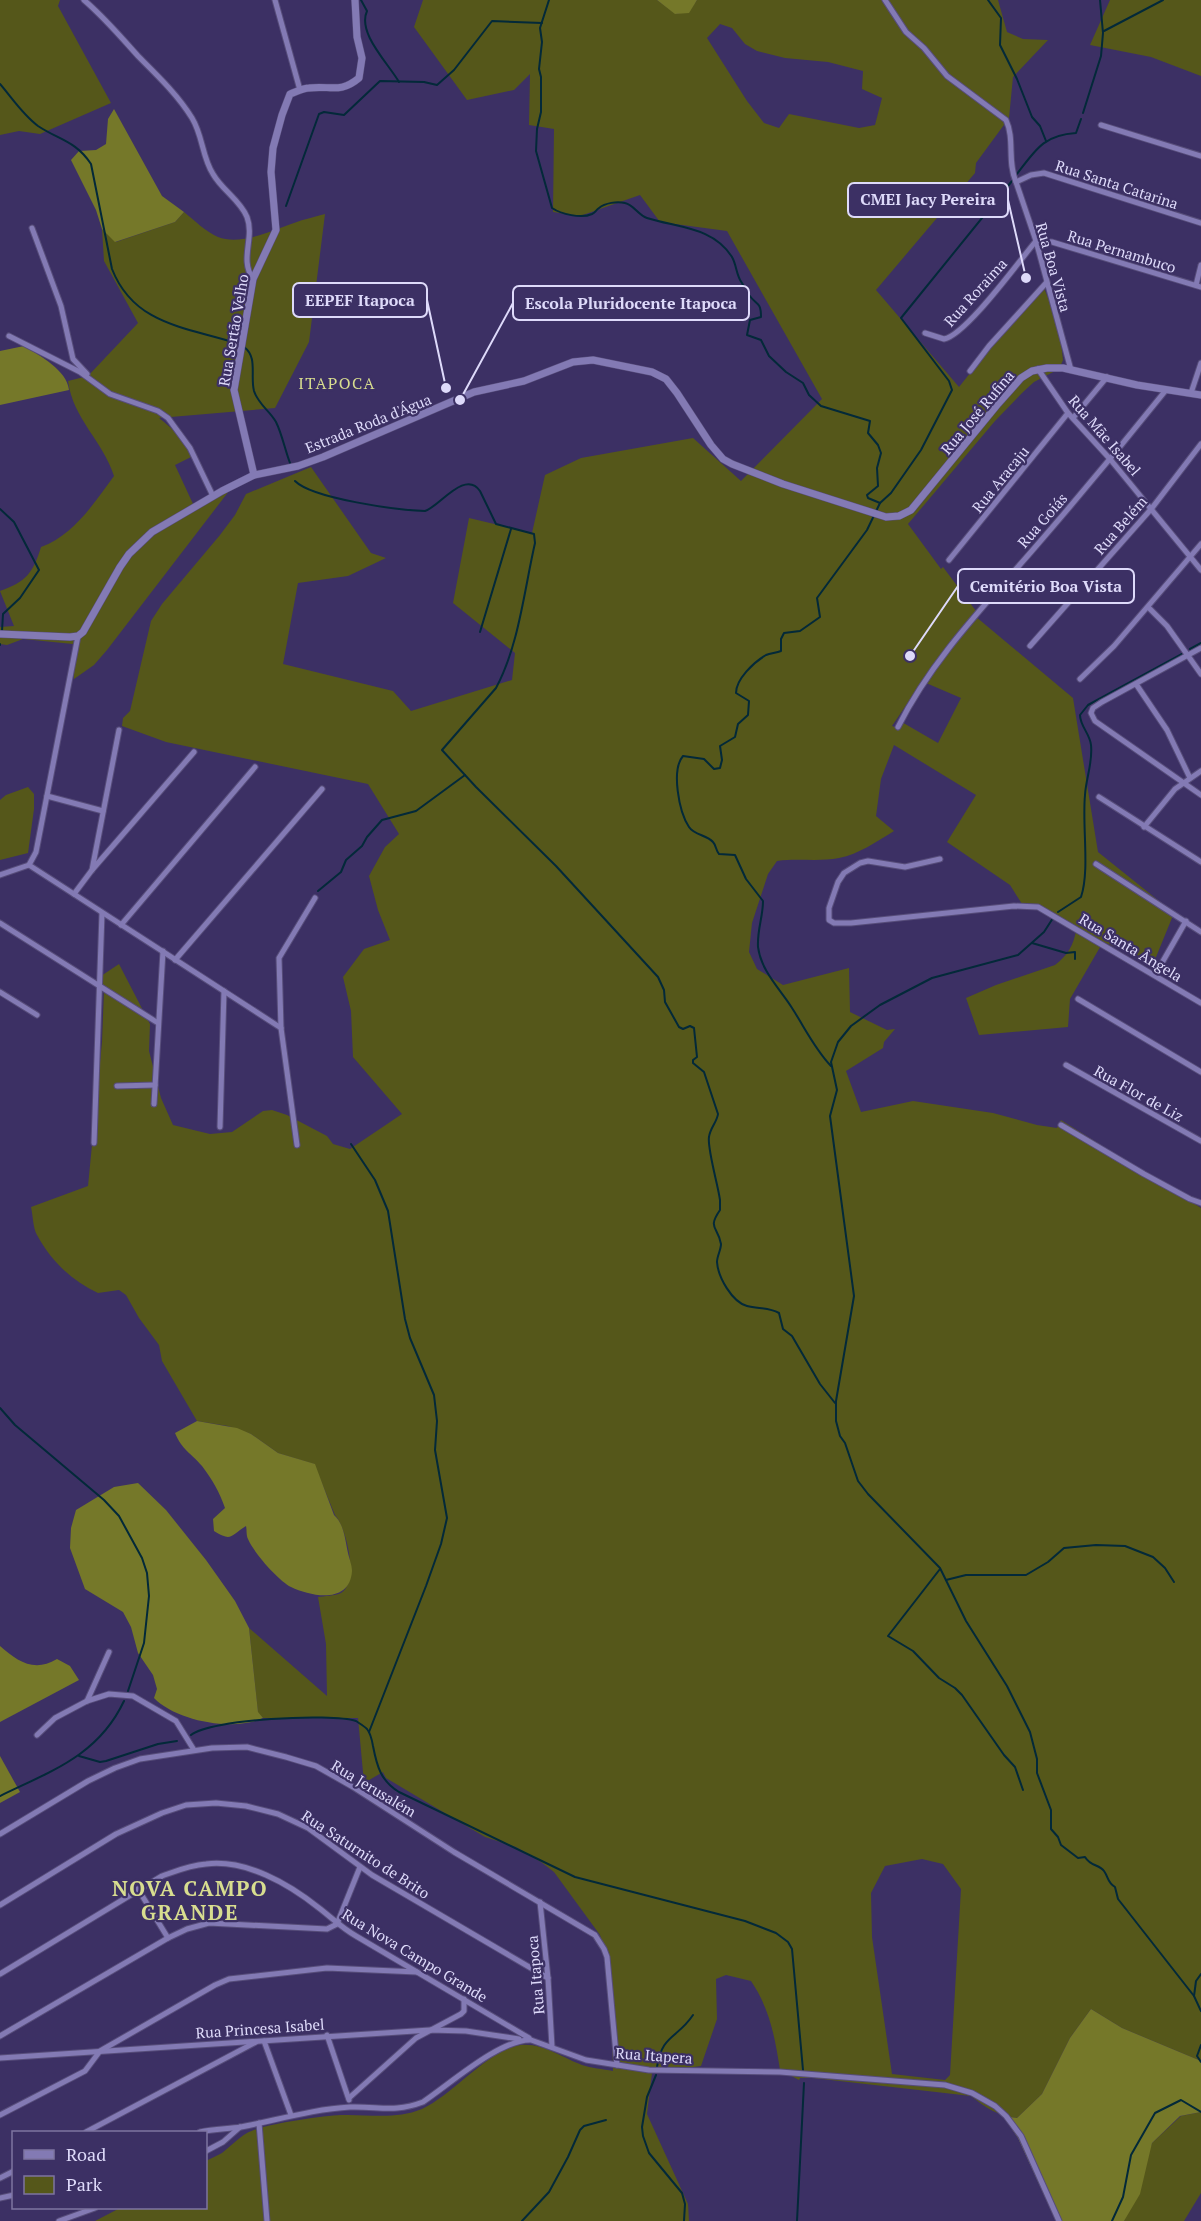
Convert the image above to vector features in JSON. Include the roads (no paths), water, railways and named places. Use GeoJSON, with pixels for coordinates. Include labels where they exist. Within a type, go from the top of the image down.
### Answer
{"type":"FeatureCollection","features":[{"type":"Feature","properties":{"kind":"street"},"geometry":{"type":"LineString","coordinates":[[84,0],[166,85],[193,119],[211,171],[243,210],[248,220],[246,261],[253,279]]}},
{"type":"Feature","properties":{"kind":"street"},"geometry":{"type":"LineString","coordinates":[[275,1],[300,90],[339,89],[351,85],[359,78],[362,58],[357,37],[355,0]]}},
{"type":"Feature","properties":{"kind":"street","name":"Rua Boa Vista"},"geometry":{"type":"LineString","coordinates":[[885,0],[906,32],[924,48],[945,74],[1006,120],[1009,127],[1011,166],[1036,240],[1071,370]]}},
{"type":"Feature","properties":{"kind":"street","name":"Rua Sertão Velho"},"geometry":{"type":"LineString","coordinates":[[254,474],[234,390],[253,279],[276,230],[271,172],[276,137],[290,94],[300,90]]}},
{"type":"Feature","properties":{"kind":"street"},"geometry":{"type":"LineString","coordinates":[[1101,125],[1201,156]]}},
{"type":"Feature","properties":{"kind":"street","name":"Rua Santa Catarina"},"geometry":{"type":"LineString","coordinates":[[1016,182],[1044,173],[1201,223]]}},
{"type":"Feature","properties":{"kind":"street"},"geometry":{"type":"LineString","coordinates":[[32,228],[60,306],[73,358],[93,380],[110,394],[158,411],[172,421],[190,447],[213,496]]}},
{"type":"Feature","properties":{"kind":"street","name":"Rua Pernambuco"},"geometry":{"type":"LineString","coordinates":[[1036,240],[1052,242],[1199,286]]}},
{"type":"Feature","properties":{"kind":"street","name":"Rua Roraima"},"geometry":{"type":"LineString","coordinates":[[925,333],[944,339],[969,322],[1036,240]]}},
{"type":"Feature","properties":{"kind":"street"},"geometry":{"type":"LineString","coordinates":[[1199,286],[1201,265]]}},
{"type":"Feature","properties":{"kind":"street"},"geometry":{"type":"LineString","coordinates":[[970,370],[1046,283]]}},
{"type":"Feature","properties":{"kind":"street"},"geometry":{"type":"LineString","coordinates":[[9,336],[93,380]]}},
{"type":"Feature","properties":{"kind":"street","name":"Estrada Roda d'Água"},"geometry":{"type":"LineString","coordinates":[[78,636],[88,625],[120,567],[141,542],[152,532],[213,496],[254,474],[298,466],[323,457],[474,392],[524,381],[586,359],[652,372],[666,379],[711,445],[723,459],[732,465],[873,514],[899,516]]}},
{"type":"Feature","properties":{"kind":"street"},"geometry":{"type":"LineString","coordinates":[[1191,393],[1201,363]]}},
{"type":"Feature","properties":{"kind":"street"},"geometry":{"type":"LineString","coordinates":[[1038,369],[1056,367],[1201,395]]}},
{"type":"Feature","properties":{"kind":"street","name":"Rua Mãe Isabel"},"geometry":{"type":"LineString","coordinates":[[1038,369],[1068,413],[1152,508],[1201,570]]}},
{"type":"Feature","properties":{"kind":"street","name":"Rua José Rufina"},"geometry":{"type":"LineString","coordinates":[[899,516],[911,510],[920,501],[1021,378],[1038,369]]}},
{"type":"Feature","properties":{"kind":"street"},"geometry":{"type":"LineString","coordinates":[[1073,418],[1107,377]]}},
{"type":"Feature","properties":{"kind":"street","name":"Rua Goiás"},"geometry":{"type":"LineString","coordinates":[[898,727],[914,697],[963,629],[1110,459],[1166,390]]}},
{"type":"Feature","properties":{"kind":"street","name":"Rua Aracaju"},"geometry":{"type":"LineString","coordinates":[[949,560],[1068,413]]}},
{"type":"Feature","properties":{"kind":"street","name":"Rua Belém"},"geometry":{"type":"LineString","coordinates":[[1030,646],[1152,508],[1201,444]]}},
{"type":"Feature","properties":{"kind":"street"},"geometry":{"type":"LineString","coordinates":[[1080,679],[1114,646],[1201,544]]}},
{"type":"Feature","properties":{"kind":"street"},"geometry":{"type":"LineString","coordinates":[[1148,607],[1189,655],[1201,674]]}},
{"type":"Feature","properties":{"kind":"street"},"geometry":{"type":"LineString","coordinates":[[0,634],[78,636],[36,852],[28,865],[0,875]]}},
{"type":"Feature","properties":{"kind":"street"},"geometry":{"type":"LineString","coordinates":[[1201,648],[1093,708],[1091,716],[1201,795]]}},
{"type":"Feature","properties":{"kind":"street"},"geometry":{"type":"LineString","coordinates":[[1136,684],[1167,730],[1190,778]]}},
{"type":"Feature","properties":{"kind":"street"},"geometry":{"type":"LineString","coordinates":[[92,870],[119,730]]}},
{"type":"Feature","properties":{"kind":"street"},"geometry":{"type":"LineString","coordinates":[[74,894],[194,752]]}},
{"type":"Feature","properties":{"kind":"street"},"geometry":{"type":"LineString","coordinates":[[121,925],[255,767]]}},
{"type":"Feature","properties":{"kind":"street"},"geometry":{"type":"LineString","coordinates":[[1144,827],[1162,803],[1182,783],[1201,771]]}},
{"type":"Feature","properties":{"kind":"street"},"geometry":{"type":"LineString","coordinates":[[176,960],[322,789]]}},
{"type":"Feature","properties":{"kind":"street"},"geometry":{"type":"LineString","coordinates":[[47,796],[103,811]]}},
{"type":"Feature","properties":{"kind":"street"},"geometry":{"type":"LineString","coordinates":[[1099,797],[1201,862]]}},
{"type":"Feature","properties":{"kind":"street","name":"Rua Santa Ângela"},"geometry":{"type":"LineString","coordinates":[[940,860],[905,867],[868,861],[855,866],[844,873],[838,882],[829,908],[829,920],[834,923],[876,921],[1014,906],[1038,907],[1049,911],[1201,1003]]}},
{"type":"Feature","properties":{"kind":"street"},"geometry":{"type":"LineString","coordinates":[[1096,864],[1201,932]]}},
{"type":"Feature","properties":{"kind":"street"},"geometry":{"type":"LineString","coordinates":[[28,865],[281,1028]]}},
{"type":"Feature","properties":{"kind":"street"},"geometry":{"type":"LineString","coordinates":[[297,1145],[281,1028],[279,958],[315,898]]}},
{"type":"Feature","properties":{"kind":"street"},"geometry":{"type":"LineString","coordinates":[[94,1143],[102,913]]}},
{"type":"Feature","properties":{"kind":"street"},"geometry":{"type":"LineString","coordinates":[[1155,975],[1185,921]]}},
{"type":"Feature","properties":{"kind":"street"},"geometry":{"type":"LineString","coordinates":[[0,923],[158,1023]]}},
{"type":"Feature","properties":{"kind":"street"},"geometry":{"type":"LineString","coordinates":[[154,1104],[162,951]]}},
{"type":"Feature","properties":{"kind":"street"},"geometry":{"type":"LineString","coordinates":[[220,1127],[224,991]]}},
{"type":"Feature","properties":{"kind":"street"},"geometry":{"type":"LineString","coordinates":[[0,992],[37,1015]]}},
{"type":"Feature","properties":{"kind":"street"},"geometry":{"type":"LineString","coordinates":[[1078,999],[1201,1072]]}},
{"type":"Feature","properties":{"kind":"street","name":"Rua Flor de Liz"},"geometry":{"type":"LineString","coordinates":[[1066,1065],[1201,1141]]}},
{"type":"Feature","properties":{"kind":"street"},"geometry":{"type":"LineString","coordinates":[[117,1086],[155,1085]]}},
{"type":"Feature","properties":{"kind":"street"},"geometry":{"type":"LineString","coordinates":[[1061,1125],[1152,1179],[1201,1203]]}},
{"type":"Feature","properties":{"kind":"street"},"geometry":{"type":"LineString","coordinates":[[87,1701],[109,1652]]}},
{"type":"Feature","properties":{"kind":"street"},"geometry":{"type":"LineString","coordinates":[[37,1735],[55,1718],[87,1701],[109,1694],[133,1696],[176,1721],[194,1750]]}},
{"type":"Feature","properties":{"kind":"street","name":"Rua Jerusalém"},"geometry":{"type":"LineString","coordinates":[[0,1834],[88,1781],[140,1759],[194,1750],[247,1747],[316,1766],[454,1852],[595,1935],[607,1957],[617,2065]]}},
{"type":"Feature","properties":{"kind":"street","name":"Rua Saturnito de Brito"},"geometry":{"type":"LineString","coordinates":[[0,1905],[116,1834],[162,1813],[186,1805],[216,1803],[246,1806],[278,1814],[308,1828],[360,1867],[548,1978]]}},
{"type":"Feature","properties":{"kind":"street","name":"Rua Nova Campo Grande"},"geometry":{"type":"LineString","coordinates":[[0,1974],[162,1876],[185,1867],[208,1863],[232,1864],[252,1869],[300,1894],[337,1924],[531,2040]]}},
{"type":"Feature","properties":{"kind":"street"},"geometry":{"type":"LineString","coordinates":[[0,2036],[187,1929],[209,1923],[327,1929],[337,1924],[360,1867]]}},
{"type":"Feature","properties":{"kind":"street"},"geometry":{"type":"LineString","coordinates":[[138,1889],[168,1938]]}},
{"type":"Feature","properties":{"kind":"street","name":"Rua Itapoca"},"geometry":{"type":"LineString","coordinates":[[540,1902],[552,2047]]}},
{"type":"Feature","properties":{"kind":"street"},"geometry":{"type":"LineString","coordinates":[[0,2115],[85,2071],[100,2050],[214,1985],[229,1979],[327,1968],[418,1972]]}},
{"type":"Feature","properties":{"kind":"street"},"geometry":{"type":"LineString","coordinates":[[349,2098],[416,2038],[461,2014],[465,2007],[464,1999]]}},
{"type":"Feature","properties":{"kind":"street","name":"Rua Princesa Isabel"},"geometry":{"type":"LineString","coordinates":[[0,2058],[430,2030],[466,2031],[522,2039]]}},
{"type":"Feature","properties":{"kind":"street"},"geometry":{"type":"LineString","coordinates":[[327,2035],[351,2107]]}},
{"type":"Feature","properties":{"kind":"street"},"geometry":{"type":"LineString","coordinates":[[207,2132],[291,2115],[351,2107],[398,2109],[423,2102],[496,2050],[522,2039]]}},
{"type":"Feature","properties":{"kind":"street","name":"Rua Itapera"},"geometry":{"type":"LineString","coordinates":[[522,2039],[531,2040],[586,2060],[649,2070],[780,2072],[945,2085],[972,2092],[995,2106],[1021,2136],[1059,2221]]}},
{"type":"Feature","properties":{"kind":"street"},"geometry":{"type":"LineString","coordinates":[[90,2131],[257,2041]]}},
{"type":"Feature","properties":{"kind":"street"},"geometry":{"type":"LineString","coordinates":[[264,2041],[291,2115]]}},
{"type":"Feature","properties":{"kind":"street"},"geometry":{"type":"LineString","coordinates":[[259,2123],[267,2221]]}},
{"type":"Feature","properties":{"kind":"street"},"geometry":{"type":"LineString","coordinates":[[207,2150],[223,2142],[240,2127]]}},
{"type":"Feature","properties":{"kind":"street"},"geometry":{"type":"LineString","coordinates":[[59,2221],[93,2209]]}},
{"type":"Feature","properties":{"kind":"waterway"},"geometry":{"type":"LineString","coordinates":[[361,0],[367,11],[365,20],[370,38],[399,82]]}},
{"type":"Feature","properties":{"kind":"waterway"},"geometry":{"type":"LineString","coordinates":[[549,0],[540,28],[542,42],[539,69],[541,112],[537,129],[536,151],[552,208],[566,214],[582,216],[592,214],[608,204],[625,203],[647,218],[705,234],[724,247],[732,257],[746,290],[760,308],[761,317],[750,320],[747,335],[761,340],[769,356],[786,372],[803,383],[809,395],[821,406],[870,421],[868,433],[878,445],[881,453],[877,468],[878,486],[867,495],[868,498],[880,503]]}},
{"type":"Feature","properties":{"kind":"waterway"},"geometry":{"type":"LineString","coordinates":[[988,0],[1001,18],[1000,45],[1032,117],[1040,126],[1046,141]]}},
{"type":"Feature","properties":{"kind":"waterway"},"geometry":{"type":"LineString","coordinates":[[1083,113],[1101,56],[1103,33],[1100,0]]}},
{"type":"Feature","properties":{"kind":"waterway"},"geometry":{"type":"LineString","coordinates":[[1104,31],[1163,0]]}},
{"type":"Feature","properties":{"kind":"waterway"},"geometry":{"type":"LineString","coordinates":[[286,206],[319,114],[324,112],[344,115],[380,81],[424,82],[437,85],[454,70],[492,21],[542,23]]}},
{"type":"Feature","properties":{"kind":"waterway"},"geometry":{"type":"LineString","coordinates":[[0,84],[33,122],[79,150],[91,164],[112,269],[122,288],[134,302],[148,313],[164,321],[236,343]]}},
{"type":"Feature","properties":{"kind":"waterway"},"geometry":{"type":"LineString","coordinates":[[1017,174],[1030,157],[1048,140],[1076,133],[1081,119]]}},
{"type":"Feature","properties":{"kind":"waterway"},"geometry":{"type":"LineString","coordinates":[[831,1066],[763,964],[758,947],[763,901],[746,879],[735,855],[719,854],[714,843],[689,827],[682,812],[677,771],[683,756],[704,759],[714,769],[720,768],[722,760],[720,746],[735,737],[738,724],[748,715],[749,701],[736,693],[742,677],[761,658],[781,651],[781,639],[784,633],[800,631],[820,617],[817,598],[867,530],[880,503],[891,493],[921,450],[952,390],[949,381],[901,318],[1012,181]]}},
{"type":"Feature","properties":{"kind":"waterway"},"geometry":{"type":"LineString","coordinates":[[244,347],[251,356],[254,391],[258,400],[276,422],[290,463]]}},
{"type":"Feature","properties":{"kind":"waterway"},"geometry":{"type":"LineString","coordinates":[[295,481],[319,493],[337,498],[377,506],[425,511],[452,491],[467,484],[474,485],[480,491],[496,524],[534,534],[535,543],[516,636],[504,671],[496,688],[442,750],[556,866],[658,977],[664,990],[665,1002],[679,1027],[694,1028],[697,1057],[693,1063],[704,1072],[718,1114],[709,1142],[720,1200],[720,1210],[714,1221],[721,1244],[717,1262],[720,1275],[731,1294],[741,1304],[779,1313],[783,1329],[792,1336],[820,1384],[835,1403]]}},
{"type":"Feature","properties":{"kind":"waterway"},"geometry":{"type":"LineString","coordinates":[[0,509],[14,522],[39,570],[20,598],[3,614],[2,631]]}},
{"type":"Feature","properties":{"kind":"waterway"},"geometry":{"type":"LineString","coordinates":[[480,632],[511,529]]}},
{"type":"Feature","properties":{"kind":"waterway"},"geometry":{"type":"LineString","coordinates":[[1190,649],[1201,643]]}},
{"type":"Feature","properties":{"kind":"waterway"},"geometry":{"type":"LineString","coordinates":[[1058,912],[1081,897],[1084,886],[1084,807],[1091,751],[1090,741],[1080,715],[1088,705],[1182,654]]}},
{"type":"Feature","properties":{"kind":"waterway"},"geometry":{"type":"LineString","coordinates":[[318,891],[341,872],[346,860],[362,846],[382,820],[416,811],[465,775]]}},
{"type":"Feature","properties":{"kind":"waterway"},"geometry":{"type":"LineString","coordinates":[[1053,918],[1044,932],[1018,955],[932,978],[880,1005],[851,1026],[838,1042],[831,1062],[837,1090],[830,1116],[854,1296],[836,1401],[836,1421],[858,1481],[940,1568],[966,1621],[1007,1686],[1030,1732],[1037,1759],[1037,1773],[1051,1810],[1051,1829],[1061,1845],[1078,1858],[1085,1857],[1104,1871],[1109,1882],[1115,1887],[1118,1899],[1194,1996],[1201,2011]]}},
{"type":"Feature","properties":{"kind":"waterway"},"geometry":{"type":"LineString","coordinates":[[1032,943],[1066,953],[1075,952],[1075,959]]}},
{"type":"Feature","properties":{"kind":"waterway"},"geometry":{"type":"LineString","coordinates":[[351,1144],[375,1180],[388,1211],[405,1319],[410,1338],[434,1395],[437,1421],[435,1450],[447,1518],[441,1544],[426,1586],[369,1732]]}},
{"type":"Feature","properties":{"kind":"waterway"},"geometry":{"type":"LineString","coordinates":[[0,1408],[15,1425],[104,1500],[119,1516],[142,1558],[147,1573],[149,1596],[144,1643],[128,1691]]}},
{"type":"Feature","properties":{"kind":"waterway"},"geometry":{"type":"LineString","coordinates":[[946,1580],[966,1575],[1026,1575],[1048,1562],[1064,1548],[1096,1545],[1125,1546],[1153,1557],[1165,1568],[1174,1582]]}},
{"type":"Feature","properties":{"kind":"waterway"},"geometry":{"type":"LineString","coordinates":[[940,1569],[888,1636],[913,1651],[939,1678],[962,1695],[1015,1767],[1023,1790]]}},
{"type":"Feature","properties":{"kind":"waterway"},"geometry":{"type":"LineString","coordinates":[[0,1796],[55,1769],[87,1749],[101,1736],[124,1701]]}},
{"type":"Feature","properties":{"kind":"waterway"},"geometry":{"type":"LineString","coordinates":[[191,1735],[203,1729],[245,1721],[298,1718],[356,1721],[366,1728],[372,1739],[378,1767],[384,1778],[399,1792],[575,1877],[745,1921],[776,1933],[788,1942],[792,1949],[803,2070]]}},
{"type":"Feature","properties":{"kind":"waterway"},"geometry":{"type":"LineString","coordinates":[[79,1756],[100,1762],[158,1744],[177,1741]]}},
{"type":"Feature","properties":{"kind":"waterway"},"geometry":{"type":"LineString","coordinates":[[1194,1996],[1196,1981],[1201,1974]]}},
{"type":"Feature","properties":{"kind":"waterway"},"geometry":{"type":"LineString","coordinates":[[657,2067],[659,2056],[666,2042],[693,2015]]}},
{"type":"Feature","properties":{"kind":"waterway"},"geometry":{"type":"LineString","coordinates":[[1201,2045],[1197,2056],[1201,2062]]}},
{"type":"Feature","properties":{"kind":"waterway"},"geometry":{"type":"LineString","coordinates":[[656,2075],[647,2097],[642,2127],[643,2136],[649,2153],[682,2193],[685,2204],[684,2221]]}},
{"type":"Feature","properties":{"kind":"waterway"},"geometry":{"type":"LineString","coordinates":[[797,2221],[804,2083]]}},
{"type":"Feature","properties":{"kind":"waterway"},"geometry":{"type":"LineString","coordinates":[[1112,2221],[1123,2197],[1131,2155],[1155,2113],[1181,2100],[1201,2112]]}},
{"type":"Feature","properties":{"kind":"waterway"},"geometry":{"type":"LineString","coordinates":[[522,2221],[549,2192],[580,2130],[584,2126],[606,2120]]}},
{"type":"Feature","properties":{"kind":"place","name":"CMEI Jacy Pereira"},"geometry":{"type":"Point","coordinates":[1026,278]}},
{"type":"Feature","properties":{"kind":"place","name":"EEPEF Itapoca"},"geometry":{"type":"Point","coordinates":[446,388]}},
{"type":"Feature","properties":{"kind":"place","name":"Escola Pluridocente Itapoca"},"geometry":{"type":"Point","coordinates":[460,400]}},
{"type":"Feature","properties":{"kind":"place","name":"Cemitério Boa Vista"},"geometry":{"type":"Point","coordinates":[910,656]}},
{"type":"Feature","properties":{"kind":"district","name":"ITAPOCA"},"geometry":{"type":"Point","coordinates":[337,383]}},
{"type":"Feature","properties":{"kind":"district","name":"NOVA CAMPO GRANDE"},"geometry":{"type":"Point","coordinates":[190,1900]}}]}
